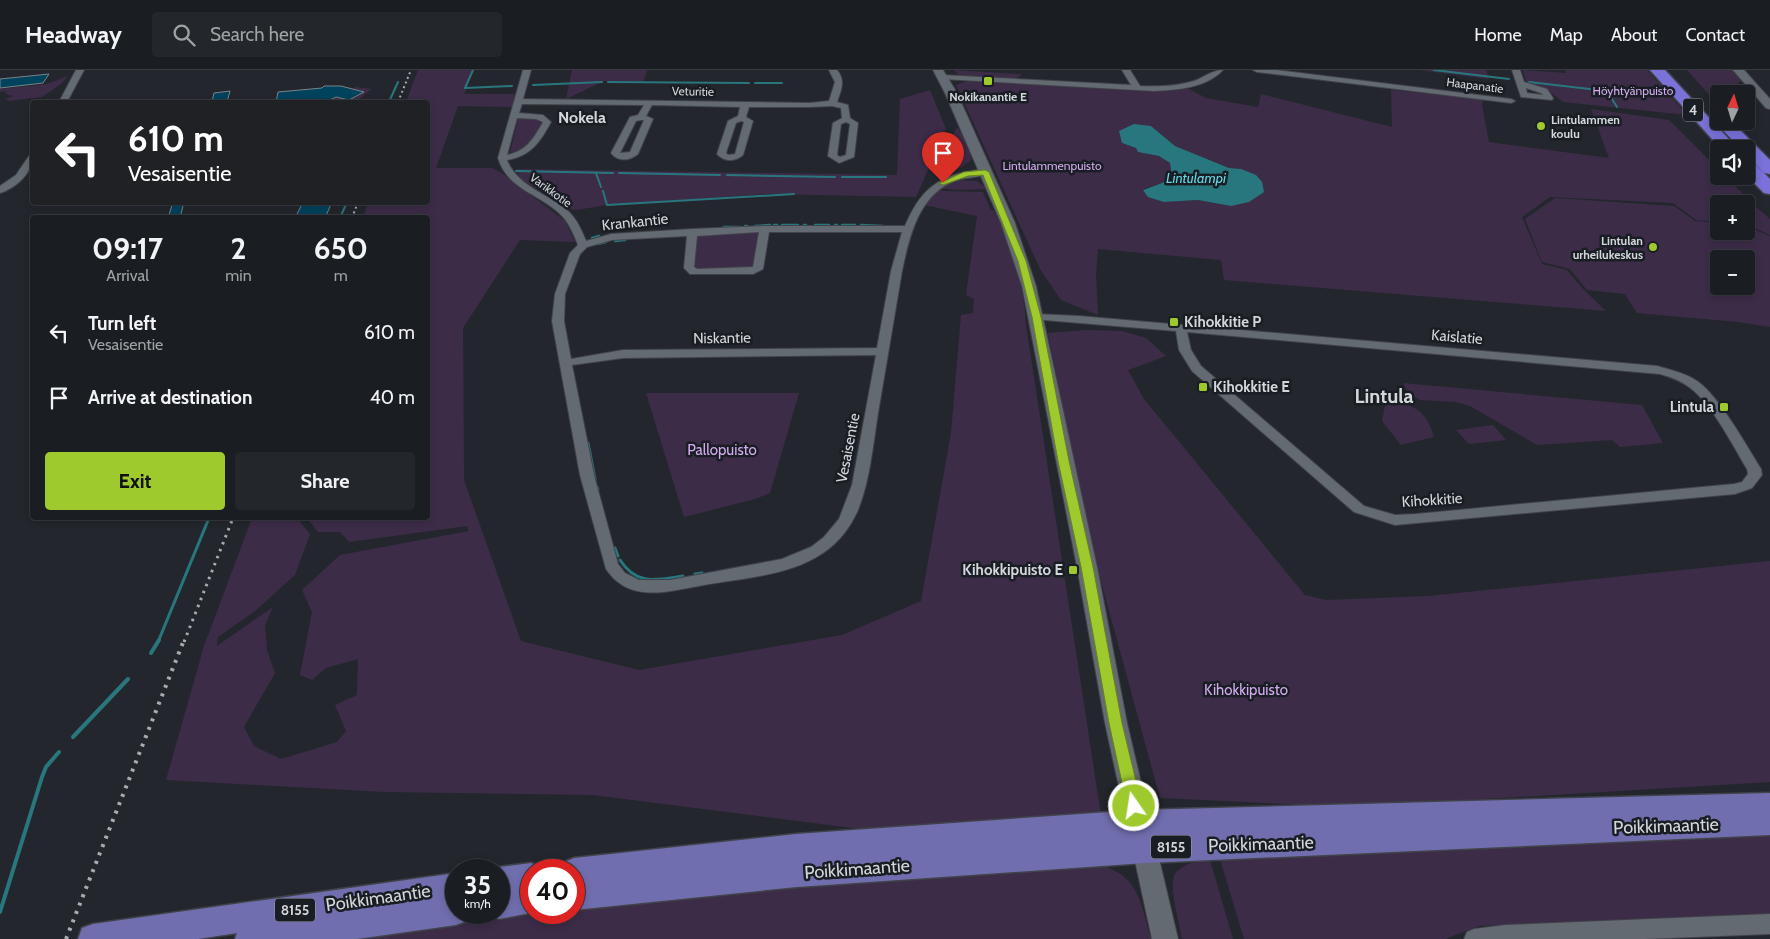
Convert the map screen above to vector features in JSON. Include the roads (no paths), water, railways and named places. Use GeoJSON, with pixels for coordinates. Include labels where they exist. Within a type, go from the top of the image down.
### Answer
{"type":"FeatureCollection","features":[{"type":"Feature","properties":{"kind":"highway","name":"4"},"geometry":{"type":"LineString","coordinates":[[1657,70],[1722,140]]}},
{"type":"Feature","properties":{"kind":"highway","name":"4"},"geometry":{"type":"LineString","coordinates":[[1674,70],[1710,108]]}},
{"type":"Feature","properties":{"kind":"highway","name":"4"},"geometry":{"type":"LineString","coordinates":[[1732,130],[1770,169]]}},
{"type":"Feature","properties":{"kind":"highway"},"geometry":{"type":"LineString","coordinates":[[1755,174],[1770,189]]}},
{"type":"Feature","properties":{"kind":"main road","name":"Poikkimaantie"},"geometry":{"type":"LineString","coordinates":[[585,894],[1141,836],[1770,806]]}},
{"type":"Feature","properties":{"kind":"main road","name":"Poikkimaantie"},"geometry":{"type":"LineString","coordinates":[[585,871],[796,848],[1141,836],[1770,822]]}},
{"type":"Feature","properties":{"kind":"main road","name":"Poikkimaantie"},"geometry":{"type":"LineString","coordinates":[[93,939],[445,889]]}},
{"type":"Feature","properties":{"kind":"main road","name":"Poikkimaantie"},"geometry":{"type":"LineString","coordinates":[[250,939],[445,912]]}},
{"type":"Feature","properties":{"kind":"street"},"geometry":{"type":"LineString","coordinates":[[64,100],[80,70]]}},
{"type":"Feature","properties":{"kind":"street"},"geometry":{"type":"LineString","coordinates":[[502,158],[527,70]]}},
{"type":"Feature","properties":{"kind":"street"},"geometry":{"type":"LineString","coordinates":[[834,70],[839,77],[840,84],[832,103],[846,107],[846,119]]}},
{"type":"Feature","properties":{"kind":"street"},"geometry":{"type":"LineString","coordinates":[[1021,70],[1030,82]]}},
{"type":"Feature","properties":{"kind":"street"},"geometry":{"type":"LineString","coordinates":[[1126,70],[1137,88]]}},
{"type":"Feature","properties":{"kind":"street"},"geometry":{"type":"LineString","coordinates":[[940,73],[1030,82],[1165,88],[1205,79],[1219,70]]}},
{"type":"Feature","properties":{"kind":"street","name":"Haapanatie"},"geometry":{"type":"LineString","coordinates":[[1257,70],[1511,101]]}},
{"type":"Feature","properties":{"kind":"street","name":"Haapanatie"},"geometry":{"type":"LineString","coordinates":[[1516,70],[1519,83]]}},
{"type":"Feature","properties":{"kind":"street"},"geometry":{"type":"LineString","coordinates":[[1738,70],[1770,106]]}},
{"type":"Feature","properties":{"kind":"street"},"geometry":{"type":"LineString","coordinates":[[940,73],[987,175],[1022,261],[1037,320],[1065,470],[1087,567],[1116,723],[1165,939]]}},
{"type":"Feature","properties":{"kind":"street","name":"Veturitie"},"geometry":{"type":"LineString","coordinates":[[518,101],[809,105],[832,103]]}},
{"type":"Feature","properties":{"kind":"street"},"geometry":{"type":"LineString","coordinates":[[641,117],[649,119],[634,154],[623,157],[618,156],[615,154],[632,119],[641,117],[649,103]]}},
{"type":"Feature","properties":{"kind":"street"},"geometry":{"type":"LineString","coordinates":[[742,118],[745,104]]}},
{"type":"Feature","properties":{"kind":"street","name":"Varikkotie"},"geometry":{"type":"LineString","coordinates":[[513,116],[537,116],[544,118],[548,122],[530,150],[516,156],[502,158],[506,170],[519,182],[566,214],[575,227],[583,245]]}},
{"type":"Feature","properties":{"kind":"street"},"geometry":{"type":"LineString","coordinates":[[742,118],[749,121],[739,155],[730,158],[724,157],[721,154],[732,121],[742,118]]}},
{"type":"Feature","properties":{"kind":"street"},"geometry":{"type":"LineString","coordinates":[[0,190],[10,186],[25,172],[30,162]]}},
{"type":"Feature","properties":{"kind":"street","name":"Vesaisentie"},"geometry":{"type":"LineString","coordinates":[[638,587],[662,586],[776,566],[818,550],[831,539],[849,515],[860,481],[881,351],[900,257],[908,229],[927,194],[943,183],[953,179],[987,175]]}},
{"type":"Feature","properties":{"kind":"street"},"geometry":{"type":"LineString","coordinates":[[692,232],[689,268],[694,272],[753,271],[758,269],[764,229]]}},
{"type":"Feature","properties":{"kind":"street","name":"Krankantie"},"geometry":{"type":"LineString","coordinates":[[638,587],[620,577],[611,565],[587,475],[565,363],[558,321],[560,294],[567,270],[575,254],[583,245],[611,238],[764,229],[908,229]]}},
{"type":"Feature","properties":{"kind":"street","name":"Kaislatie"},"geometry":{"type":"LineString","coordinates":[[1037,320],[1110,323],[1656,370],[1671,373],[1695,386],[1720,418],[1754,469]]}},
{"type":"Feature","properties":{"kind":"street","name":"Kihokkitie"},"geometry":{"type":"LineString","coordinates":[[1181,329],[1185,350],[1196,368],[1359,509],[1395,520],[1735,489],[1752,481],[1755,475],[1754,469]]}},
{"type":"Feature","properties":{"kind":"street","name":"Niskantie"},"geometry":{"type":"LineString","coordinates":[[565,363],[623,354],[881,351]]}},
{"type":"Feature","properties":{"kind":"street"},"geometry":{"type":"LineString","coordinates":[[1474,939],[1505,935],[1770,924]]}},
{"type":"Feature","properties":{"kind":"water","name":"Lintulampi"},"geometry":{"type":"Polygon","coordinates":[[[1134,124],[1151,126],[1175,146],[1229,168],[1241,169],[1256,175],[1262,182],[1264,192],[1249,202],[1231,206],[1198,200],[1164,202],[1148,197],[1143,190],[1162,183],[1172,176],[1170,163],[1159,156],[1138,152],[1136,148],[1122,143],[1119,131],[1134,124]]]}},
{"type":"Feature","properties":{"kind":"waterway"},"geometry":{"type":"LineString","coordinates":[[473,70],[465,88],[512,86]]}},
{"type":"Feature","properties":{"kind":"waterway"},"geometry":{"type":"LineString","coordinates":[[1434,70],[1509,79]]}},
{"type":"Feature","properties":{"kind":"waterway"},"geometry":{"type":"LineString","coordinates":[[390,100],[398,82]]}},
{"type":"Feature","properties":{"kind":"waterway"},"geometry":{"type":"LineString","coordinates":[[533,85],[602,82]]}},
{"type":"Feature","properties":{"kind":"waterway"},"geometry":{"type":"LineString","coordinates":[[608,82],[749,83]]}},
{"type":"Feature","properties":{"kind":"waterway"},"geometry":{"type":"LineString","coordinates":[[1529,82],[1607,91]]}},
{"type":"Feature","properties":{"kind":"waterway"},"geometry":{"type":"LineString","coordinates":[[755,83],[782,83]]}},
{"type":"Feature","properties":{"kind":"waterway"},"geometry":{"type":"LineString","coordinates":[[1607,91],[1633,94]]}},
{"type":"Feature","properties":{"kind":"waterway"},"geometry":{"type":"LineString","coordinates":[[1607,91],[1617,107]]}},
{"type":"Feature","properties":{"kind":"waterway"},"geometry":{"type":"LineString","coordinates":[[516,171],[613,173]]}},
{"type":"Feature","properties":{"kind":"waterway"},"geometry":{"type":"LineString","coordinates":[[596,173],[601,187]]}},
{"type":"Feature","properties":{"kind":"waterway"},"geometry":{"type":"LineString","coordinates":[[619,173],[720,175]]}},
{"type":"Feature","properties":{"kind":"waterway"},"geometry":{"type":"LineString","coordinates":[[727,175],[835,177]]}},
{"type":"Feature","properties":{"kind":"waterway"},"geometry":{"type":"LineString","coordinates":[[842,177],[886,177]]}},
{"type":"Feature","properties":{"kind":"waterway"},"geometry":{"type":"LineString","coordinates":[[603,191],[607,205],[794,194]]}},
{"type":"Feature","properties":{"kind":"waterway"},"geometry":{"type":"LineString","coordinates":[[341,215],[346,205]]}},
{"type":"Feature","properties":{"kind":"waterway"},"geometry":{"type":"LineString","coordinates":[[755,226],[770,225]]}},
{"type":"Feature","properties":{"kind":"waterway"},"geometry":{"type":"LineString","coordinates":[[782,225],[798,225]]}},
{"type":"Feature","properties":{"kind":"waterway"},"geometry":{"type":"LineString","coordinates":[[815,225],[829,225]]}},
{"type":"Feature","properties":{"kind":"waterway"},"geometry":{"type":"LineString","coordinates":[[842,225],[855,225]]}},
{"type":"Feature","properties":{"kind":"waterway"},"geometry":{"type":"LineString","coordinates":[[861,225],[883,226]]}},
{"type":"Feature","properties":{"kind":"waterway"},"geometry":{"type":"LineString","coordinates":[[724,227],[740,227]]}},
{"type":"Feature","properties":{"kind":"waterway"},"geometry":{"type":"LineString","coordinates":[[592,238],[599,236]]}},
{"type":"Feature","properties":{"kind":"waterway"},"geometry":{"type":"LineString","coordinates":[[615,241],[625,240]]}},
{"type":"Feature","properties":{"kind":"waterway"},"geometry":{"type":"LineString","coordinates":[[598,244],[606,242]]}},
{"type":"Feature","properties":{"kind":"waterway"},"geometry":{"type":"LineString","coordinates":[[588,443],[595,479]]}},
{"type":"Feature","properties":{"kind":"waterway"},"geometry":{"type":"LineString","coordinates":[[158,641],[208,520]]}},
{"type":"Feature","properties":{"kind":"waterway"},"geometry":{"type":"LineString","coordinates":[[615,548],[618,556]]}},
{"type":"Feature","properties":{"kind":"waterway"},"geometry":{"type":"LineString","coordinates":[[620,560],[626,568],[640,578],[656,580],[683,576]]}},
{"type":"Feature","properties":{"kind":"waterway"},"geometry":{"type":"LineString","coordinates":[[695,574],[702,573]]}},
{"type":"Feature","properties":{"kind":"waterway"},"geometry":{"type":"LineString","coordinates":[[151,653],[158,641]]}},
{"type":"Feature","properties":{"kind":"waterway"},"geometry":{"type":"LineString","coordinates":[[73,737],[128,679]]}},
{"type":"Feature","properties":{"kind":"waterway"},"geometry":{"type":"LineString","coordinates":[[0,912],[42,777],[46,767],[59,752]]}},
{"type":"Feature","properties":{"kind":"railway"},"geometry":{"type":"LineString","coordinates":[[399,100],[411,70]]}},
{"type":"Feature","properties":{"kind":"railway"},"geometry":{"type":"LineString","coordinates":[[353,215],[357,205]]}},
{"type":"Feature","properties":{"kind":"railway"},"geometry":{"type":"LineString","coordinates":[[184,642],[232,520]]}},
{"type":"Feature","properties":{"kind":"railway"},"geometry":{"type":"LineString","coordinates":[[66,939],[184,640]]}},
{"type":"Feature","properties":{"kind":"place","name":"Nokikanantie E"},"geometry":{"type":"Point","coordinates":[988,81]}},
{"type":"Feature","properties":{"kind":"place","name":"Lintulammen koulu"},"geometry":{"type":"Point","coordinates":[1541,126]}},
{"type":"Feature","properties":{"kind":"place","name":"Lintulan urheilukeskus"},"geometry":{"type":"Point","coordinates":[1653,247]}},
{"type":"Feature","properties":{"kind":"place","name":"Kihokkitie P"},"geometry":{"type":"Point","coordinates":[1174,322]}},
{"type":"Feature","properties":{"kind":"place","name":"Kihokkitie E"},"geometry":{"type":"Point","coordinates":[1203,387]}},
{"type":"Feature","properties":{"kind":"place","name":"Lintula"},"geometry":{"type":"Point","coordinates":[1724,407]}},
{"type":"Feature","properties":{"kind":"place","name":"Kihokkipuisto E"},"geometry":{"type":"Point","coordinates":[1073,570]}},
{"type":"Feature","properties":{"kind":"district","name":"Nokela"},"geometry":{"type":"Point","coordinates":[582,117]}},
{"type":"Feature","properties":{"kind":"district","name":"Lintula"},"geometry":{"type":"Point","coordinates":[1384,396]}},
{"type":"Feature","properties":{"kind":"park label","name":"Höyhtyänpuisto"},"geometry":{"type":"Point","coordinates":[1633,90]}},
{"type":"Feature","properties":{"kind":"park label","name":"Lintulammenpuisto"},"geometry":{"type":"Point","coordinates":[1052,165]}},
{"type":"Feature","properties":{"kind":"park label","name":"Pallopuisto"},"geometry":{"type":"Point","coordinates":[722,450]}},
{"type":"Feature","properties":{"kind":"park label","name":"Kihokkipuisto"},"geometry":{"type":"Point","coordinates":[1246,690]}}]}
